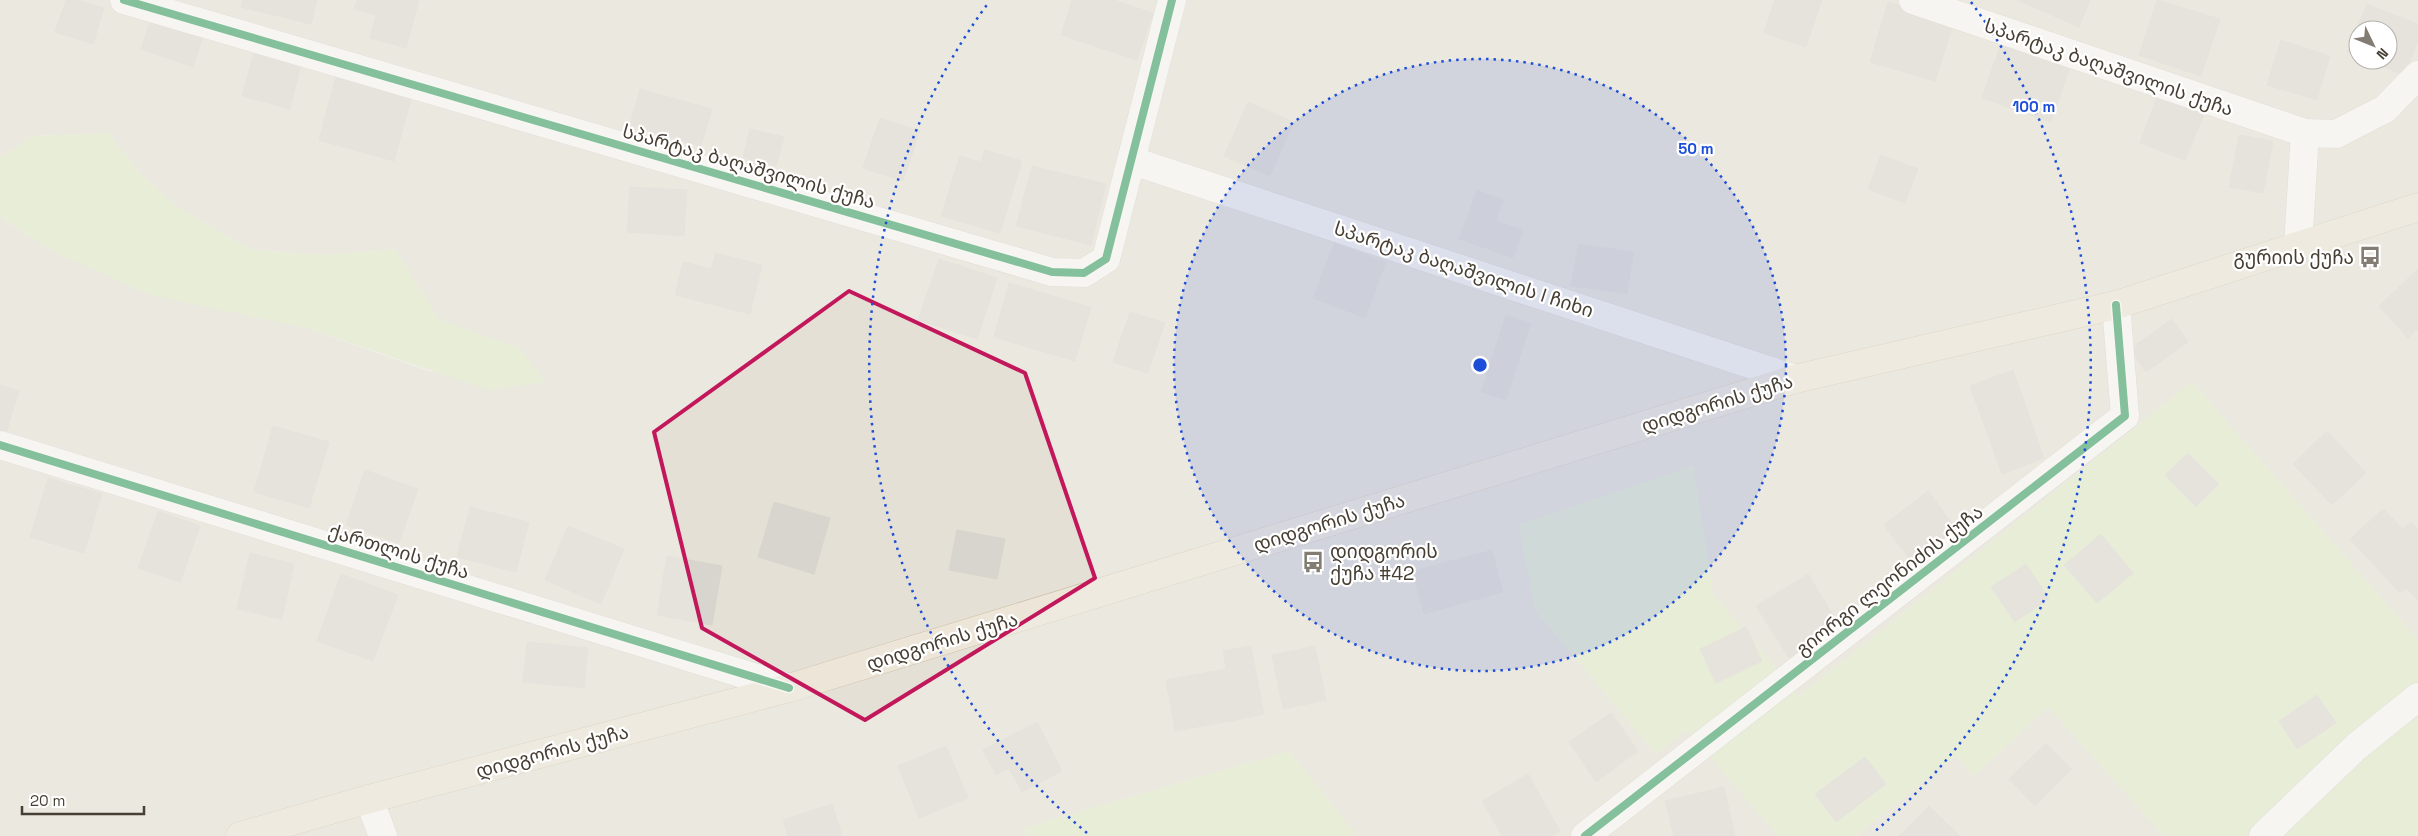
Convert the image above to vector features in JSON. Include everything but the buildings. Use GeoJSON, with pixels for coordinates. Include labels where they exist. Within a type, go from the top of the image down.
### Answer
{"type":"FeatureCollection","features":[{"type":"Feature","properties":{"kind":"highway","name":"დიდგორის ქუჩა"},"geometry":{"type":"LineString","coordinates":[[240,836],[369,799],[789,688],[1795,379],[2116,305],[2418,208]]}},
{"type":"Feature","properties":{"kind":"street","name":"სპარტაკ ბაღაშვილის ქუჩა"},"geometry":{"type":"LineString","coordinates":[[124,0],[1052,272],[1084,273],[1106,259],[1133,161],[1172,0]]}},
{"type":"Feature","properties":{"kind":"street","name":"სპარტაკ ბაღაშვილის ქუჩა"},"geometry":{"type":"LineString","coordinates":[[1913,0],[2305,134],[2336,134],[2385,109],[2418,76]]}},
{"type":"Feature","properties":{"kind":"street"},"geometry":{"type":"LineString","coordinates":[[2298,246],[2305,134]]}},
{"type":"Feature","properties":{"kind":"street","name":"სპარტაკ ბაღაშვილის I ჩიხი"},"geometry":{"type":"LineString","coordinates":[[1133,161],[1795,379]]}},
{"type":"Feature","properties":{"kind":"street","name":"გიორგი ლეონიძის ქუჩა"},"geometry":{"type":"LineString","coordinates":[[1585,836],[2125,416],[2116,305]]}},
{"type":"Feature","properties":{"kind":"street","name":"ქართლის ქუჩა"},"geometry":{"type":"LineString","coordinates":[[0,445],[789,688]]}},
{"type":"Feature","properties":{"kind":"street"},"geometry":{"type":"LineString","coordinates":[[2263,836],[2356,747],[2418,696]]}},
{"type":"Feature","properties":{"kind":"street"},"geometry":{"type":"LineString","coordinates":[[369,799],[383,836]]}},
{"type":"Feature","properties":{"kind":"highlighted area"},"geometry":{"type":"Polygon","coordinates":[[[849,291],[1025,373],[1095,578],[865,720],[702,628],[654,432],[849,291]]]}},
{"type":"Feature","properties":{"kind":"shaded area"},"geometry":{"type":"Polygon","coordinates":[[[0,0],[2418,0],[2418,640],[2192,382],[1799,696],[1713,594],[1693,466],[1519,525],[1535,610],[1656,754],[1687,729],[1778,836],[1357,836],[1289,751],[1024,828],[1027,836],[0,836],[0,215],[4,220],[56,253],[306,328],[431,372],[520,348],[440,321],[395,250],[320,255],[249,249],[173,204],[138,171],[108,133],[33,136],[0,158],[0,0]]]}},
{"type":"Feature","properties":{"kind":"shaded area"},"geometry":{"type":"Polygon","coordinates":[[[2048,707],[2164,836],[1856,836],[1956,756],[1974,776],[2048,707]]]}},
{"type":"Feature","properties":{"kind":"green space"},"geometry":{"type":"Polygon","coordinates":[[[108,133],[138,171],[173,204],[249,249],[320,255],[395,250],[440,320],[520,348],[545,382],[489,390],[306,328],[151,295],[56,253],[4,220],[0,215],[0,158],[33,136],[108,133]]]}},
{"type":"Feature","properties":{"kind":"green space"},"geometry":{"type":"Polygon","coordinates":[[[2192,382],[2418,640],[2418,836],[2164,836],[2048,707],[1974,776],[1956,756],[1856,836],[1778,836],[1687,730],[1656,754],[1535,610],[1519,525],[1693,466],[1713,594],[1799,696],[2192,382]]]}},
{"type":"Feature","properties":{"kind":"green space"},"geometry":{"type":"Polygon","coordinates":[[[1289,751],[1357,836],[1027,836],[1024,828],[1289,751]]]}},
{"type":"Feature","properties":{"kind":"cycle path"},"geometry":{"type":"LineString","coordinates":[[124,0],[1052,272],[1084,273],[1106,259],[1172,0]]}},
{"type":"Feature","properties":{"kind":"cycle path"},"geometry":{"type":"LineString","coordinates":[[1585,836],[2125,416],[2116,305]]}},
{"type":"Feature","properties":{"kind":"cycle path"},"geometry":{"type":"LineString","coordinates":[[0,445],[789,688]]}},
{"type":"Feature","properties":{"kind":"place","name":"გურიის ქუჩა"},"geometry":{"type":"Point","coordinates":[2370,257]}},
{"type":"Feature","properties":{"kind":"place","name":"დიდგორის ქუჩა #42"},"geometry":{"type":"Point","coordinates":[1313,562]}}]}
